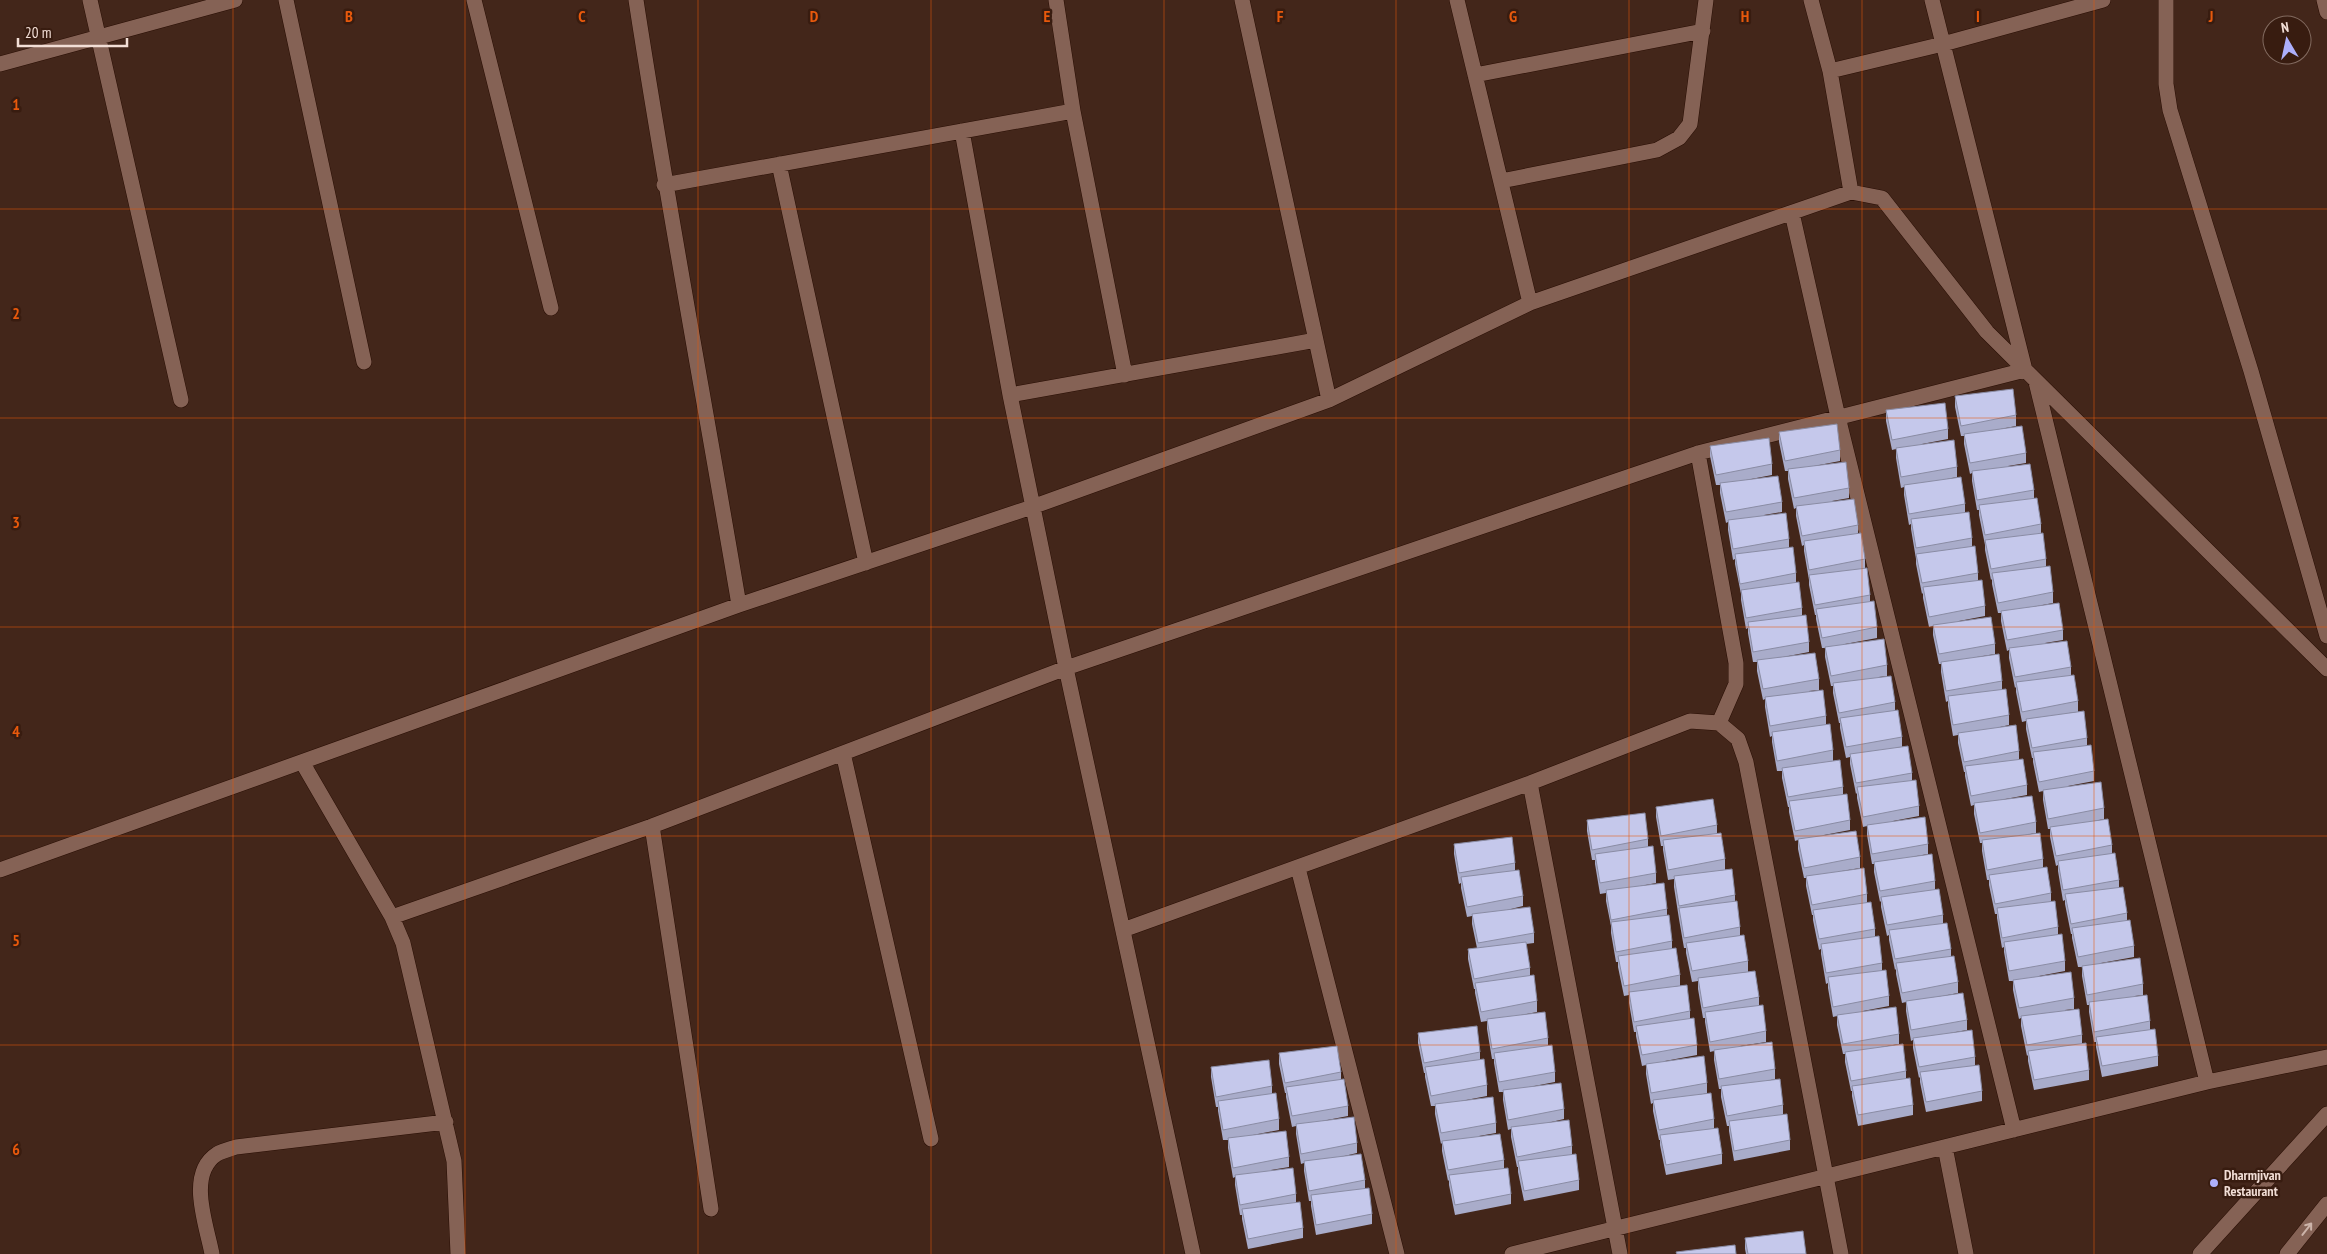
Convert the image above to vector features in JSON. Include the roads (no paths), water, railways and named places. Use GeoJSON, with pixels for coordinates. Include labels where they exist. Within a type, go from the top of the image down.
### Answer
{"type":"FeatureCollection","features":[{"type":"Feature","properties":{"kind":"street"},"geometry":{"type":"LineString","coordinates":[[90,0],[181,400]]}},
{"type":"Feature","properties":{"kind":"street"},"geometry":{"type":"LineString","coordinates":[[0,64],[235,0]]}},
{"type":"Feature","properties":{"kind":"street"},"geometry":{"type":"LineString","coordinates":[[286,0],[364,362]]}},
{"type":"Feature","properties":{"kind":"street"},"geometry":{"type":"LineString","coordinates":[[474,0],[551,308]]}},
{"type":"Feature","properties":{"kind":"street"},"geometry":{"type":"LineString","coordinates":[[636,0],[664,185],[702,384],[739,605]]}},
{"type":"Feature","properties":{"kind":"street"},"geometry":{"type":"LineString","coordinates":[[1056,0],[1073,112],[1125,375]]}},
{"type":"Feature","properties":{"kind":"street"},"geometry":{"type":"LineString","coordinates":[[1242,0],[1329,400]]}},
{"type":"Feature","properties":{"kind":"street"},"geometry":{"type":"LineString","coordinates":[[1457,0],[1530,303]]}},
{"type":"Feature","properties":{"kind":"street"},"geometry":{"type":"LineString","coordinates":[[1501,181],[1658,150],[1679,138],[1690,124],[1706,0]]}},
{"type":"Feature","properties":{"kind":"street"},"geometry":{"type":"LineString","coordinates":[[1811,0],[1830,71],[1851,192]]}},
{"type":"Feature","properties":{"kind":"street"},"geometry":{"type":"LineString","coordinates":[[1932,0],[2030,375],[2207,1082]]}},
{"type":"Feature","properties":{"kind":"street"},"geometry":{"type":"LineString","coordinates":[[1830,71],[1943,44],[2103,0]]}},
{"type":"Feature","properties":{"kind":"street"},"geometry":{"type":"LineString","coordinates":[[2166,0],[2166,84],[2170,110],[2251,371],[2327,636]]}},
{"type":"Feature","properties":{"kind":"street"},"geometry":{"type":"LineString","coordinates":[[2324,0],[2327,12]]}},
{"type":"Feature","properties":{"kind":"street"},"geometry":{"type":"LineString","coordinates":[[1475,75],[1703,30]]}},
{"type":"Feature","properties":{"kind":"street"},"geometry":{"type":"LineString","coordinates":[[664,185],[1073,112]]}},
{"type":"Feature","properties":{"kind":"street"},"geometry":{"type":"LineString","coordinates":[[962,131],[1032,507],[1193,1254]]}},
{"type":"Feature","properties":{"kind":"street"},"geometry":{"type":"LineString","coordinates":[[779,164],[866,563]]}},
{"type":"Feature","properties":{"kind":"street"},"geometry":{"type":"LineString","coordinates":[[0,870],[739,605],[1032,507],[1329,400],[1530,303],[1851,192],[1882,198],[1987,332],[2327,669]]}},
{"type":"Feature","properties":{"kind":"street"},"geometry":{"type":"LineString","coordinates":[[1792,213],[1838,417],[2014,1130]]}},
{"type":"Feature","properties":{"kind":"street"},"geometry":{"type":"LineString","coordinates":[[1010,396],[1316,340]]}},
{"type":"Feature","properties":{"kind":"street"},"geometry":{"type":"LineString","coordinates":[[392,917],[652,826],[1066,668],[1698,453],[1838,417],[2030,375]]}},
{"type":"Feature","properties":{"kind":"street"},"geometry":{"type":"LineString","coordinates":[[1698,453],[1736,663],[1736,684],[1719,723]]}},
{"type":"Feature","properties":{"kind":"street"},"geometry":{"type":"LineString","coordinates":[[1123,930],[1530,783],[1690,721],[1719,723],[1738,739],[1746,762],[1841,1254]]}},
{"type":"Feature","properties":{"kind":"street"},"geometry":{"type":"LineString","coordinates":[[843,753],[932,1139]]}},
{"type":"Feature","properties":{"kind":"street"},"geometry":{"type":"LineString","coordinates":[[302,762],[392,917],[403,943],[454,1161],[458,1254]]}},
{"type":"Feature","properties":{"kind":"street"},"geometry":{"type":"LineString","coordinates":[[1530,783],[1620,1254]]}},
{"type":"Feature","properties":{"kind":"street"},"geometry":{"type":"LineString","coordinates":[[652,826],[711,1210]]}},
{"type":"Feature","properties":{"kind":"street"},"geometry":{"type":"LineString","coordinates":[[1298,868],[1397,1254]]}},
{"type":"Feature","properties":{"kind":"street"},"geometry":{"type":"LineString","coordinates":[[1512,1254],[2207,1082],[2327,1057]]}},
{"type":"Feature","properties":{"kind":"street"},"geometry":{"type":"LineString","coordinates":[[2200,1254],[2327,1114]]}},
{"type":"Feature","properties":{"kind":"street"},"geometry":{"type":"LineString","coordinates":[[212,1254],[200,1192],[202,1172],[216,1154],[236,1147],[446,1122]]}},
{"type":"Feature","properties":{"kind":"street"},"geometry":{"type":"LineString","coordinates":[[1945,1147],[1966,1254]]}},
{"type":"Feature","properties":{"kind":"street"},"geometry":{"type":"LineString","coordinates":[[2287,1254],[2327,1204]]}},
{"type":"Feature","properties":{"kind":"place","name":"Dharmjivan Restaurant"},"geometry":{"type":"Point","coordinates":[2214,1183]}}]}
